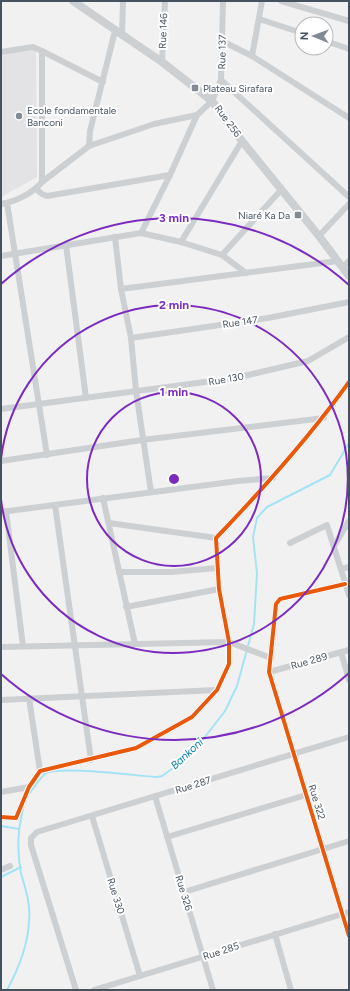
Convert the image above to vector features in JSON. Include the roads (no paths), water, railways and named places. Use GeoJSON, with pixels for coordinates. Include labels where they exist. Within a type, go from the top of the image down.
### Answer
{"type":"FeatureCollection","features":[{"type":"Feature","properties":{"kind":"street","name":"Rue 256"},"geometry":{"type":"LineString","coordinates":[[73,1],[162,62],[212,101],[242,141],[320,236],[349,276]]}},
{"type":"Feature","properties":{"kind":"street"},"geometry":{"type":"LineString","coordinates":[[122,1],[122,36]]}},
{"type":"Feature","properties":{"kind":"street","name":"Rue 146"},"geometry":{"type":"LineString","coordinates":[[162,62],[165,1]]}},
{"type":"Feature","properties":{"kind":"street","name":"Rue 137"},"geometry":{"type":"LineString","coordinates":[[212,101],[221,80],[223,1]]}},
{"type":"Feature","properties":{"kind":"street"},"geometry":{"type":"LineString","coordinates":[[252,56],[262,1]]}},
{"type":"Feature","properties":{"kind":"street"},"geometry":{"type":"LineString","coordinates":[[281,1],[349,21]]}},
{"type":"Feature","properties":{"kind":"street"},"geometry":{"type":"LineString","coordinates":[[259,19],[294,30]]}},
{"type":"Feature","properties":{"kind":"street"},"geometry":{"type":"LineString","coordinates":[[89,146],[90,131],[115,31]]}},
{"type":"Feature","properties":{"kind":"street"},"geometry":{"type":"LineString","coordinates":[[222,41],[252,56],[349,118]]}},
{"type":"Feature","properties":{"kind":"street"},"geometry":{"type":"LineString","coordinates":[[334,44],[349,49]]}},
{"type":"Feature","properties":{"kind":"street"},"geometry":{"type":"LineString","coordinates":[[1,52],[33,47],[103,82]]}},
{"type":"Feature","properties":{"kind":"street"},"geometry":{"type":"LineString","coordinates":[[42,51],[42,182]]}},
{"type":"Feature","properties":{"kind":"street"},"geometry":{"type":"LineString","coordinates":[[221,80],[349,197]]}},
{"type":"Feature","properties":{"kind":"street"},"geometry":{"type":"LineString","coordinates":[[141,233],[170,175],[197,114],[212,101]]}},
{"type":"Feature","properties":{"kind":"street"},"geometry":{"type":"LineString","coordinates":[[47,455],[15,253],[4,204],[36,188],[89,146],[154,124],[197,114]]}},
{"type":"Feature","properties":{"kind":"street"},"geometry":{"type":"LineString","coordinates":[[181,242],[242,141]]}},
{"type":"Feature","properties":{"kind":"street"},"geometry":{"type":"LineString","coordinates":[[36,188],[42,194],[47,196],[170,175]]}},
{"type":"Feature","properties":{"kind":"street"},"geometry":{"type":"LineString","coordinates":[[222,255],[282,190]]}},
{"type":"Feature","properties":{"kind":"street"},"geometry":{"type":"LineString","coordinates":[[320,236],[349,204]]}},
{"type":"Feature","properties":{"kind":"street"},"geometry":{"type":"LineString","coordinates":[[1,256],[141,233],[181,242],[222,255],[246,273]]}},
{"type":"Feature","properties":{"kind":"street"},"geometry":{"type":"LineString","coordinates":[[115,238],[121,289],[131,338],[142,440],[152,492]]}},
{"type":"Feature","properties":{"kind":"street"},"geometry":{"type":"LineString","coordinates":[[66,245],[86,398]]}},
{"type":"Feature","properties":{"kind":"street"},"geometry":{"type":"LineString","coordinates":[[121,289],[246,273],[341,264],[349,261]]}},
{"type":"Feature","properties":{"kind":"street","name":"Rue 147"},"geometry":{"type":"LineString","coordinates":[[131,338],[268,318],[349,302]]}},
{"type":"Feature","properties":{"kind":"street","name":"Rue 130"},"geometry":{"type":"LineString","coordinates":[[1,408],[235,378],[308,361],[349,337]]}},
{"type":"Feature","properties":{"kind":"street"},"geometry":{"type":"LineString","coordinates":[[40,771],[136,748],[192,717],[217,690],[229,664],[229,642],[219,589],[216,538],[273,478],[324,418],[349,382]]}},
{"type":"Feature","properties":{"kind":"street"},"geometry":{"type":"LineString","coordinates":[[1,461],[142,440],[324,418]]}},
{"type":"Feature","properties":{"kind":"street"},"geometry":{"type":"LineString","coordinates":[[23,646],[4,512],[103,498],[273,478]]}},
{"type":"Feature","properties":{"kind":"street"},"geometry":{"type":"LineString","coordinates":[[103,498],[135,644]]}},
{"type":"Feature","properties":{"kind":"street"},"geometry":{"type":"LineString","coordinates":[[55,505],[91,760]]}},
{"type":"Feature","properties":{"kind":"street"},"geometry":{"type":"LineString","coordinates":[[334,546],[349,521]]}},
{"type":"Feature","properties":{"kind":"street"},"geometry":{"type":"LineString","coordinates":[[108,523],[216,538]]}},
{"type":"Feature","properties":{"kind":"street"},"geometry":{"type":"LineString","coordinates":[[290,542],[327,525],[349,595]]}},
{"type":"Feature","properties":{"kind":"street"},"geometry":{"type":"LineString","coordinates":[[341,569],[349,567]]}},
{"type":"Feature","properties":{"kind":"street"},"geometry":{"type":"LineString","coordinates":[[119,572],[171,572],[217,568]]}},
{"type":"Feature","properties":{"kind":"street"},"geometry":{"type":"LineString","coordinates":[[269,672],[276,604],[280,599],[346,584]]}},
{"type":"Feature","properties":{"kind":"street"},"geometry":{"type":"LineString","coordinates":[[126,607],[219,589]]}},
{"type":"Feature","properties":{"kind":"street"},"geometry":{"type":"LineString","coordinates":[[1,647],[229,642],[271,658]]}},
{"type":"Feature","properties":{"kind":"street","name":"Rue 289"},"geometry":{"type":"LineString","coordinates":[[269,672],[349,650]]}},
{"type":"Feature","properties":{"kind":"street"},"geometry":{"type":"LineString","coordinates":[[340,652],[349,680]]}},
{"type":"Feature","properties":{"kind":"street","name":"Rue 322"},"geometry":{"type":"LineString","coordinates":[[269,672],[349,936]]}},
{"type":"Feature","properties":{"kind":"street"},"geometry":{"type":"LineString","coordinates":[[1,700],[217,690]]}},
{"type":"Feature","properties":{"kind":"street"},"geometry":{"type":"LineString","coordinates":[[1,817],[16,818],[29,787],[40,771],[29,698]]}},
{"type":"Feature","properties":{"kind":"street","name":"Rue 287"},"geometry":{"type":"LineString","coordinates":[[76,990],[31,845],[31,838],[37,832],[349,737]]}},
{"type":"Feature","properties":{"kind":"street"},"geometry":{"type":"LineString","coordinates":[[1,792],[29,787]]}},
{"type":"Feature","properties":{"kind":"street"},"geometry":{"type":"LineString","coordinates":[[168,837],[306,795]]}},
{"type":"Feature","properties":{"kind":"street","name":"Rue 326"},"geometry":{"type":"LineString","coordinates":[[155,796],[213,990]]}},
{"type":"Feature","properties":{"kind":"street","name":"Rue 330"},"geometry":{"type":"LineString","coordinates":[[92,816],[140,976]]}},
{"type":"Feature","properties":{"kind":"street"},"geometry":{"type":"LineString","coordinates":[[184,892],[349,841]]}},
{"type":"Feature","properties":{"kind":"street"},"geometry":{"type":"LineString","coordinates":[[1,870],[10,866]]}},
{"type":"Feature","properties":{"kind":"street","name":"Rue 285"},"geometry":{"type":"LineString","coordinates":[[94,990],[349,912]]}},
{"type":"Feature","properties":{"kind":"street"},"geometry":{"type":"LineString","coordinates":[[275,934],[291,990]]}},
{"type":"Feature","properties":{"kind":"waterway","name":"Bankoni"},"geometry":{"type":"LineString","coordinates":[[29,794],[45,774],[52,772],[80,771],[157,777],[162,776],[179,764],[201,742],[225,711],[237,686],[254,624],[257,573],[253,537],[257,518],[267,507],[330,475],[349,443]]}},
{"type":"Feature","properties":{"kind":"waterway","name":"Bankoni"},"geometry":{"type":"LineString","coordinates":[[7,990],[22,957],[28,930],[29,908],[21,873],[19,849],[19,833],[23,809]]}},
{"type":"Feature","properties":{"kind":"waterway"},"geometry":{"type":"LineString","coordinates":[[1,826],[19,829]]}},
{"type":"Feature","properties":{"kind":"waterway"},"geometry":{"type":"LineString","coordinates":[[1,877],[21,867]]}},
{"type":"Feature","properties":{"kind":"place","name":"Plateau Sirafara"},"geometry":{"type":"Point","coordinates":[195,88]}},
{"type":"Feature","properties":{"kind":"place","name":"Ecole fondamentale Banconi"},"geometry":{"type":"Point","coordinates":[19,116]}},
{"type":"Feature","properties":{"kind":"place","name":"Niaré Ka Da"},"geometry":{"type":"Point","coordinates":[298,215]}}]}
